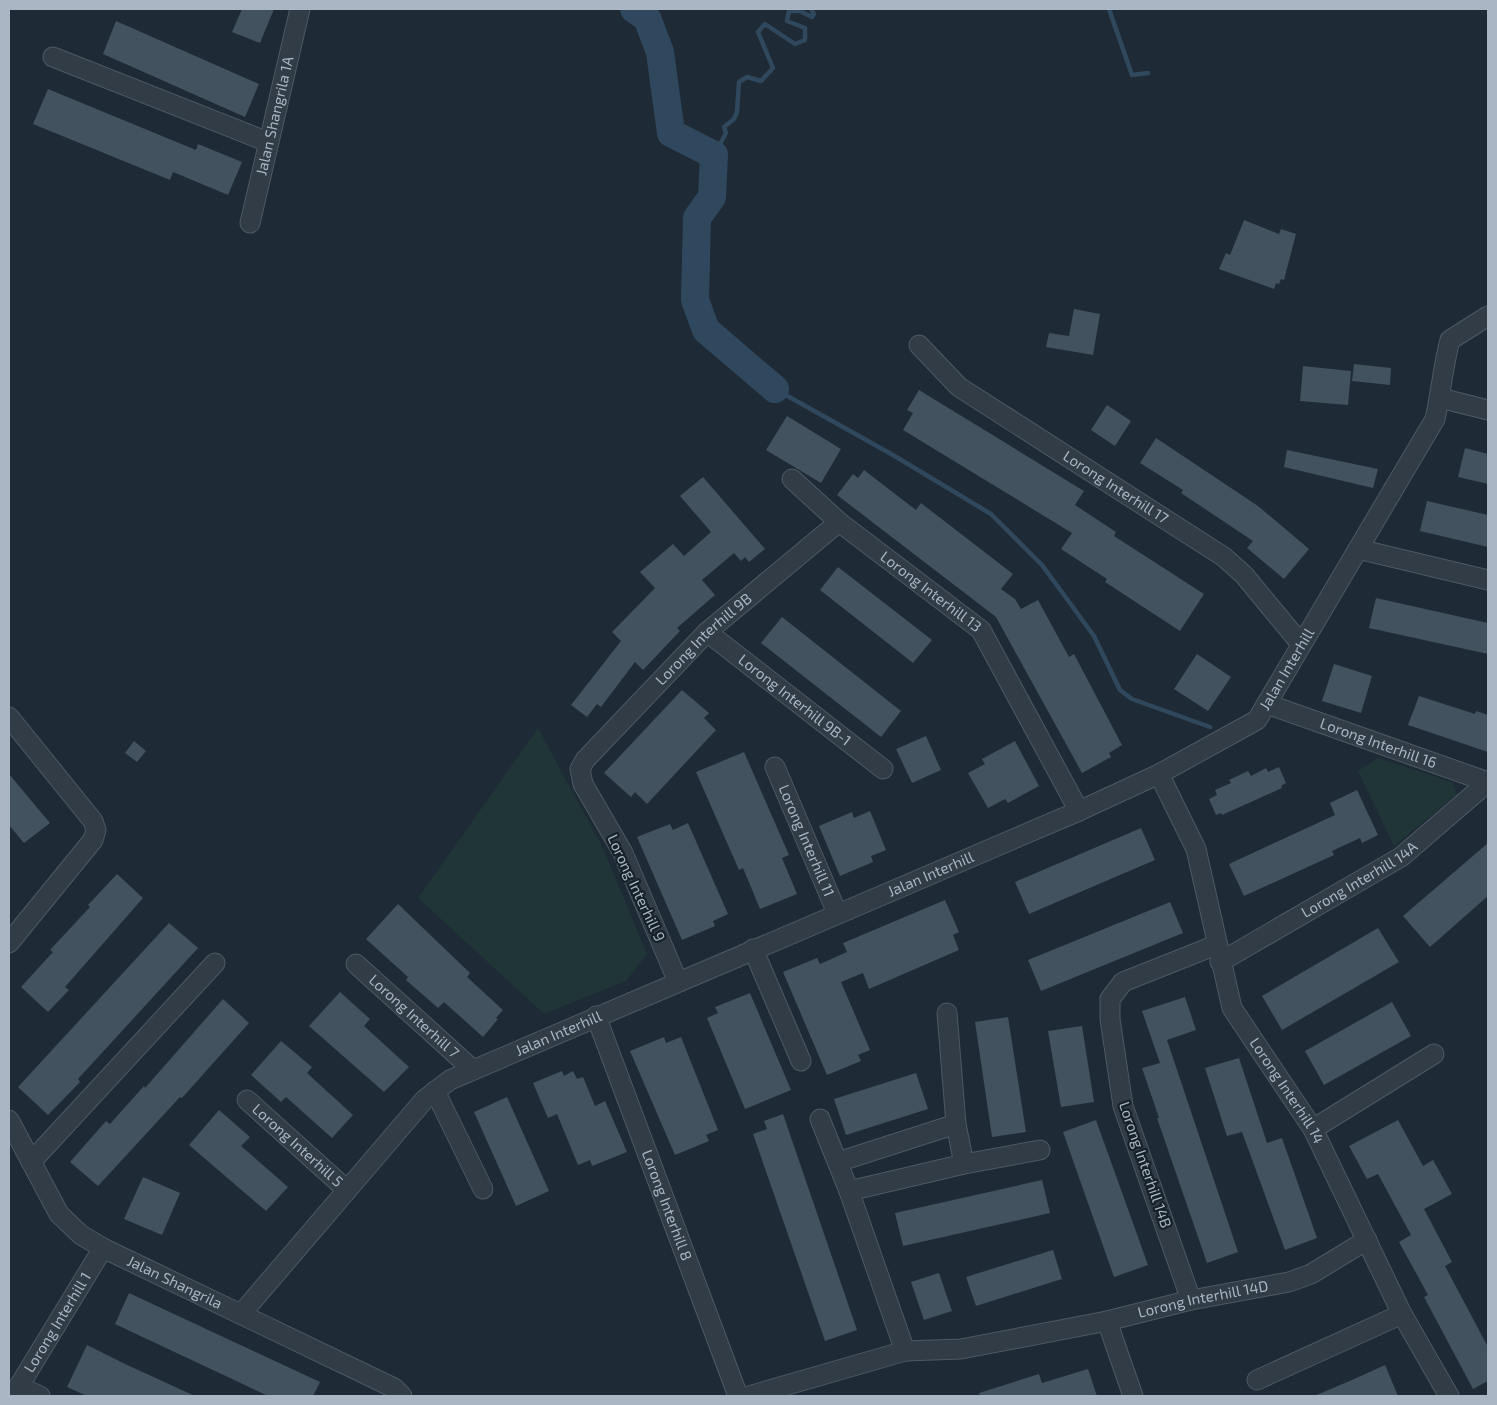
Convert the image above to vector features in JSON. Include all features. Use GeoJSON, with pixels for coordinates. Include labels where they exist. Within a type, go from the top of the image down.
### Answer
{"type":"FeatureCollection","features":[{"type":"Feature","properties":{"kind":"street","name":"Jalan Shangrila 1A"},"geometry":{"type":"LineString","coordinates":[[250,222],[300,9]]}},
{"type":"Feature","properties":{"kind":"street"},"geometry":{"type":"LineString","coordinates":[[53,57],[268,142]]}},
{"type":"Feature","properties":{"kind":"street","name":"Jalan Interhill"},"geometry":{"type":"LineString","coordinates":[[242,1313],[425,1099],[472,1069],[1079,811],[1160,774],[1257,720],[1435,419],[1440,398],[1442,369],[1450,340],[1488,316]]}},
{"type":"Feature","properties":{"kind":"street","name":"Lorong Interhill 17"},"geometry":{"type":"LineString","coordinates":[[919,344],[959,387],[1224,557],[1244,576],[1301,644]]}},
{"type":"Feature","properties":{"kind":"street"},"geometry":{"type":"LineString","coordinates":[[1440,398],[1488,410]]}},
{"type":"Feature","properties":{"kind":"street","name":"Lorong Interhill 13"},"geometry":{"type":"LineString","coordinates":[[792,479],[839,522],[981,630],[1079,811]]}},
{"type":"Feature","properties":{"kind":"street","name":"Lorong Interhill 9B"},"geometry":{"type":"LineString","coordinates":[[580,769],[584,760],[707,632],[839,522]]}},
{"type":"Feature","properties":{"kind":"street"},"geometry":{"type":"LineString","coordinates":[[1358,548],[1488,580]]}},
{"type":"Feature","properties":{"kind":"street","name":"Lorong Interhill 9B-1"},"geometry":{"type":"LineString","coordinates":[[707,632],[883,769]]}},
{"type":"Feature","properties":{"kind":"street","name":"Lorong Interhill 16"},"geometry":{"type":"LineString","coordinates":[[1267,704],[1488,782]]}},
{"type":"Feature","properties":{"kind":"street"},"geometry":{"type":"LineString","coordinates":[[9,717],[93,821],[96,830],[93,840],[9,943]]}},
{"type":"Feature","properties":{"kind":"street","name":"Lorong Interhill 11"},"geometry":{"type":"LineString","coordinates":[[775,767],[837,913]]}},
{"type":"Feature","properties":{"kind":"street","name":"Lorong Interhill 9"},"geometry":{"type":"LineString","coordinates":[[580,769],[583,784],[623,853],[678,982]]}},
{"type":"Feature","properties":{"kind":"street","name":"Lorong Interhill 14"},"geometry":{"type":"LineString","coordinates":[[1160,774],[1196,849],[1218,954],[1232,1008],[1313,1129],[1402,1314],[1449,1396]]}},
{"type":"Feature","properties":{"kind":"street","name":"Lorong Interhill 14A"},"geometry":{"type":"LineString","coordinates":[[1218,954],[1401,857],[1488,782]]}},
{"type":"Feature","properties":{"kind":"street"},"geometry":{"type":"LineString","coordinates":[[753,949],[801,1062]]}},
{"type":"Feature","properties":{"kind":"street","name":"Lorong Interhill 14B"},"geometry":{"type":"LineString","coordinates":[[1191,1300],[1123,1106],[1110,1019],[1110,999],[1122,982],[1218,954]]}},
{"type":"Feature","properties":{"kind":"street"},"geometry":{"type":"LineString","coordinates":[[31,1162],[215,963]]}},
{"type":"Feature","properties":{"kind":"street","name":"Lorong Interhill 7"},"geometry":{"type":"LineString","coordinates":[[356,964],[472,1069]]}},
{"type":"Feature","properties":{"kind":"street"},"geometry":{"type":"LineString","coordinates":[[947,1013],[956,1124],[964,1164]]}},
{"type":"Feature","properties":{"kind":"street","name":"Lorong Interhill 8"},"geometry":{"type":"LineString","coordinates":[[596,1016],[738,1396]]}},
{"type":"Feature","properties":{"kind":"street"},"geometry":{"type":"LineString","coordinates":[[1313,1129],[1434,1054]]}},
{"type":"Feature","properties":{"kind":"street"},"geometry":{"type":"LineString","coordinates":[[435,1091],[483,1189]]}},
{"type":"Feature","properties":{"kind":"street","name":"Lorong Interhill 5"},"geometry":{"type":"LineString","coordinates":[[247,1100],[347,1190]]}},
{"type":"Feature","properties":{"kind":"street"},"geometry":{"type":"LineString","coordinates":[[820,1119],[850,1191],[905,1351]]}},
{"type":"Feature","properties":{"kind":"street","name":"Jalan Shangrila"},"geometry":{"type":"LineString","coordinates":[[9,1120],[60,1214],[81,1235],[103,1248],[242,1313],[398,1392]]}},
{"type":"Feature","properties":{"kind":"street"},"geometry":{"type":"LineString","coordinates":[[838,1162],[956,1124]]}},
{"type":"Feature","properties":{"kind":"street"},"geometry":{"type":"LineString","coordinates":[[850,1191],[964,1164],[1040,1150]]}},
{"type":"Feature","properties":{"kind":"street","name":"Lorong Interhill 14D"},"geometry":{"type":"LineString","coordinates":[[749,1396],[905,1351],[961,1348],[1108,1321],[1191,1300],[1289,1282],[1311,1274],[1366,1240]]}},
{"type":"Feature","properties":{"kind":"street","name":"Lorong Interhill 1"},"geometry":{"type":"LineString","coordinates":[[17,1391],[103,1248]]}},
{"type":"Feature","properties":{"kind":"street"},"geometry":{"type":"LineString","coordinates":[[1257,1380],[1402,1314]]}},
{"type":"Feature","properties":{"kind":"street"},"geometry":{"type":"LineString","coordinates":[[1108,1321],[1133,1396]]}},
{"type":"Feature","properties":{"kind":"street"},"geometry":{"type":"LineString","coordinates":[[17,1391],[40,1396]]}},
{"type":"Feature","properties":{"kind":"green space"},"geometry":{"type":"Polygon","coordinates":[[[538,728],[603,848],[647,954],[626,981],[544,1014],[418,898],[538,728]]]}},
{"type":"Feature","properties":{"kind":"green space"},"geometry":{"type":"Polygon","coordinates":[[[1378,758],[1452,782],[1457,794],[1394,846],[1358,771],[1378,758]]]}},
{"type":"Feature","properties":{"kind":"building"},"geometry":{"type":"Polygon","coordinates":[[[242,9],[274,9],[260,43],[232,32],[242,9]]]}},
{"type":"Feature","properties":{"kind":"building"},"geometry":{"type":"Polygon","coordinates":[[[116,21],[259,84],[245,117],[103,54],[116,21]]]}},
{"type":"Feature","properties":{"kind":"building"},"geometry":{"type":"Polygon","coordinates":[[[48,89],[196,150],[198,144],[242,162],[228,195],[173,172],[170,180],[33,124],[48,89]]]}},
{"type":"Feature","properties":{"kind":"building"},"geometry":{"type":"Polygon","coordinates":[[[1244,220],[1279,234],[1281,229],[1296,234],[1284,280],[1281,279],[1279,284],[1276,283],[1274,289],[1219,269],[1226,253],[1230,255],[1244,220]]]}},
{"type":"Feature","properties":{"kind":"building"},"geometry":{"type":"Polygon","coordinates":[[[1074,309],[1100,314],[1093,355],[1046,347],[1049,333],[1069,336],[1074,309]]]}},
{"type":"Feature","properties":{"kind":"building"},"geometry":{"type":"Polygon","coordinates":[[[1354,364],[1391,368],[1390,385],[1352,381],[1354,364]]]}},
{"type":"Feature","properties":{"kind":"building"},"geometry":{"type":"Polygon","coordinates":[[[1303,366],[1351,371],[1348,405],[1300,401],[1303,366]]]}},
{"type":"Feature","properties":{"kind":"building"},"geometry":{"type":"Polygon","coordinates":[[[919,390],[1084,491],[1075,505],[1116,532],[1114,536],[1204,594],[1180,631],[1105,582],[1107,579],[1061,549],[1072,533],[903,430],[913,413],[907,410],[919,390]]]}},
{"type":"Feature","properties":{"kind":"building"},"geometry":{"type":"Polygon","coordinates":[[[1107,405],[1131,421],[1115,446],[1091,430],[1107,405]]]}},
{"type":"Feature","properties":{"kind":"building"},"geometry":{"type":"Polygon","coordinates":[[[787,416],[841,449],[821,483],[766,450],[787,416]]]}},
{"type":"Feature","properties":{"kind":"building"},"geometry":{"type":"Polygon","coordinates":[[[1156,438],[1258,506],[1309,549],[1284,579],[1247,548],[1253,541],[1181,493],[1183,490],[1140,463],[1156,438]]]}},
{"type":"Feature","properties":{"kind":"building"},"geometry":{"type":"Polygon","coordinates":[[[1465,448],[1488,454],[1488,484],[1458,477],[1465,448]]]}},
{"type":"Feature","properties":{"kind":"building"},"geometry":{"type":"Polygon","coordinates":[[[1287,450],[1378,469],[1373,488],[1284,467],[1287,450]]]}},
{"type":"Feature","properties":{"kind":"building"},"geometry":{"type":"Polygon","coordinates":[[[864,470],[916,510],[921,503],[1013,574],[1001,589],[1015,599],[1021,609],[1038,600],[1069,657],[1074,654],[1122,745],[1109,753],[1111,757],[1082,773],[996,617],[837,495],[853,474],[858,478],[864,470]]]}},
{"type":"Feature","properties":{"kind":"building"},"geometry":{"type":"Polygon","coordinates":[[[703,477],[765,549],[749,562],[745,557],[741,561],[734,553],[702,580],[715,595],[677,628],[680,631],[643,670],[635,662],[601,707],[597,704],[587,717],[571,705],[621,641],[612,632],[655,588],[640,572],[673,544],[684,556],[711,532],[680,496],[703,477]]]}},
{"type":"Feature","properties":{"kind":"building"},"geometry":{"type":"Polygon","coordinates":[[[1427,501],[1488,515],[1488,547],[1420,531],[1427,501]]]}},
{"type":"Feature","properties":{"kind":"building"},"geometry":{"type":"Polygon","coordinates":[[[838,567],[932,640],[913,663],[820,590],[838,567]]]}},
{"type":"Feature","properties":{"kind":"building"},"geometry":{"type":"Polygon","coordinates":[[[1376,598],[1488,623],[1488,654],[1369,628],[1376,598]]]}},
{"type":"Feature","properties":{"kind":"building"},"geometry":{"type":"Polygon","coordinates":[[[782,617],[901,711],[881,737],[761,643],[782,617]]]}},
{"type":"Feature","properties":{"kind":"building"},"geometry":{"type":"Polygon","coordinates":[[[1197,654],[1231,677],[1208,711],[1174,689],[1197,654]]]}},
{"type":"Feature","properties":{"kind":"building"},"geometry":{"type":"Polygon","coordinates":[[[1334,664],[1372,676],[1361,713],[1322,701],[1334,664]]]}},
{"type":"Feature","properties":{"kind":"building"},"geometry":{"type":"Polygon","coordinates":[[[682,690],[709,713],[704,718],[716,730],[647,804],[635,792],[631,797],[604,773],[682,690]]]}},
{"type":"Feature","properties":{"kind":"building"},"geometry":{"type":"Polygon","coordinates":[[[1419,696],[1475,714],[1476,711],[1488,715],[1488,752],[1408,725],[1419,696]]]}},
{"type":"Feature","properties":{"kind":"building"},"geometry":{"type":"Polygon","coordinates":[[[926,736],[941,770],[912,783],[896,749],[926,736]]]}},
{"type":"Feature","properties":{"kind":"building"},"geometry":{"type":"Polygon","coordinates":[[[134,741],[146,751],[137,762],[125,753],[134,741]]]}},
{"type":"Feature","properties":{"kind":"building"},"geometry":{"type":"Polygon","coordinates":[[[1015,741],[1039,786],[1008,803],[1005,799],[988,808],[968,773],[985,764],[982,759],[1015,741]]]}},
{"type":"Feature","properties":{"kind":"building"},"geometry":{"type":"Polygon","coordinates":[[[744,752],[789,855],[782,858],[797,894],[760,909],[743,868],[739,870],[696,772],[744,752]]]}},
{"type":"Feature","properties":{"kind":"building"},"geometry":{"type":"Polygon","coordinates":[[[1279,767],[1286,783],[1281,786],[1282,788],[1222,815],[1221,813],[1216,815],[1209,799],[1217,795],[1215,790],[1231,783],[1229,780],[1248,771],[1251,776],[1266,768],[1268,772],[1279,767]]]}},
{"type":"Feature","properties":{"kind":"building"},"geometry":{"type":"Polygon","coordinates":[[[9,774],[50,823],[24,843],[9,825],[9,774]]]}},
{"type":"Feature","properties":{"kind":"building"},"geometry":{"type":"Polygon","coordinates":[[[1357,790],[1378,835],[1362,843],[1360,838],[1332,851],[1334,855],[1244,896],[1229,864],[1335,815],[1330,803],[1357,790]]]}},
{"type":"Feature","properties":{"kind":"building"},"geometry":{"type":"Polygon","coordinates":[[[870,811],[886,850],[871,856],[873,862],[840,876],[819,826],[852,812],[854,818],[870,811]]]}},
{"type":"Feature","properties":{"kind":"building"},"geometry":{"type":"Polygon","coordinates":[[[688,823],[728,914],[713,921],[715,926],[682,940],[637,837],[670,824],[673,830],[688,823]]]}},
{"type":"Feature","properties":{"kind":"building"},"geometry":{"type":"Polygon","coordinates":[[[1141,828],[1155,860],[1029,914],[1015,882],[1141,828]]]}},
{"type":"Feature","properties":{"kind":"building"},"geometry":{"type":"Polygon","coordinates":[[[1488,843],[1488,896],[1430,947],[1403,916],[1488,843]]]}},
{"type":"Feature","properties":{"kind":"building"},"geometry":{"type":"Polygon","coordinates":[[[117,874],[143,898],[65,987],[69,990],[48,1012],[21,987],[53,952],[50,950],[90,907],[88,905],[117,874]]]}},
{"type":"Feature","properties":{"kind":"building"},"geometry":{"type":"Polygon","coordinates":[[[945,900],[959,932],[953,935],[959,950],[869,989],[863,973],[841,982],[870,1050],[858,1055],[861,1061],[827,1075],[783,972],[817,958],[820,964],[847,952],[843,943],[945,900]]]}},
{"type":"Feature","properties":{"kind":"building"},"geometry":{"type":"Polygon","coordinates":[[[1170,902],[1183,933],[1041,991],[1028,960],[1170,902]]]}},
{"type":"Feature","properties":{"kind":"building"},"geometry":{"type":"Polygon","coordinates":[[[398,904],[470,973],[467,977],[503,1010],[483,1037],[444,1002],[438,1008],[406,980],[408,977],[366,939],[398,904]]]}},
{"type":"Feature","properties":{"kind":"building"},"geometry":{"type":"Polygon","coordinates":[[[169,923],[198,948],[78,1079],[80,1082],[48,1115],[18,1087],[169,923]]]}},
{"type":"Feature","properties":{"kind":"building"},"geometry":{"type":"Polygon","coordinates":[[[1378,928],[1399,962],[1282,1030],[1262,996],[1378,928]]]}},
{"type":"Feature","properties":{"kind":"building"},"geometry":{"type":"Polygon","coordinates":[[[340,992],[370,1019],[364,1026],[409,1067],[384,1092],[309,1026],[340,992]]]}},
{"type":"Feature","properties":{"kind":"building"},"geometry":{"type":"Polygon","coordinates":[[[750,993],[791,1090],[745,1109],[707,1018],[718,1013],[715,1007],[750,993]]]}},
{"type":"Feature","properties":{"kind":"building"},"geometry":{"type":"Polygon","coordinates":[[[1185,997],[1196,1030],[1167,1040],[1238,1252],[1207,1263],[1157,1118],[1159,1118],[1142,1068],[1160,1063],[1142,1011],[1185,997]]]}},
{"type":"Feature","properties":{"kind":"building"},"geometry":{"type":"Polygon","coordinates":[[[223,999],[249,1023],[182,1098],[180,1097],[98,1186],[70,1162],[106,1121],[110,1124],[144,1086],[145,1088],[223,999]]]}},
{"type":"Feature","properties":{"kind":"building"},"geometry":{"type":"Polygon","coordinates":[[[1392,1002],[1411,1036],[1324,1085],[1305,1051],[1392,1002]]]}},
{"type":"Feature","properties":{"kind":"building"},"geometry":{"type":"Polygon","coordinates":[[[1008,1017],[1026,1132],[992,1137],[975,1022],[1008,1017]]]}},
{"type":"Feature","properties":{"kind":"building"},"geometry":{"type":"Polygon","coordinates":[[[1082,1026],[1094,1102],[1061,1107],[1048,1031],[1082,1026]]]}},
{"type":"Feature","properties":{"kind":"building"},"geometry":{"type":"Polygon","coordinates":[[[664,1037],[666,1043],[681,1037],[718,1130],[706,1135],[709,1141],[675,1155],[630,1051],[664,1037]]]}},
{"type":"Feature","properties":{"kind":"building"},"geometry":{"type":"Polygon","coordinates":[[[281,1041],[312,1067],[307,1073],[353,1115],[332,1138],[286,1097],[281,1102],[251,1075],[281,1041]]]}},
{"type":"Feature","properties":{"kind":"building"},"geometry":{"type":"Polygon","coordinates":[[[1239,1058],[1267,1143],[1282,1138],[1317,1238],[1285,1250],[1242,1132],[1227,1136],[1205,1068],[1239,1058]]]}},
{"type":"Feature","properties":{"kind":"building"},"geometry":{"type":"Polygon","coordinates":[[[562,1071],[564,1076],[573,1071],[577,1079],[583,1077],[595,1106],[605,1101],[627,1152],[592,1166],[590,1160],[578,1165],[557,1114],[548,1118],[533,1083],[562,1071]]]}},
{"type":"Feature","properties":{"kind":"building"},"geometry":{"type":"Polygon","coordinates":[[[916,1073],[928,1109],[846,1135],[834,1099],[916,1073]]]}},
{"type":"Feature","properties":{"kind":"building"},"geometry":{"type":"Polygon","coordinates":[[[507,1097],[549,1191],[516,1206],[474,1112],[507,1097]]]}},
{"type":"Feature","properties":{"kind":"building"},"geometry":{"type":"Polygon","coordinates":[[[219,1110],[250,1137],[241,1146],[288,1187],[266,1211],[189,1145],[219,1110]]]}},
{"type":"Feature","properties":{"kind":"building"},"geometry":{"type":"Polygon","coordinates":[[[783,1114],[857,1330],[825,1341],[753,1134],[767,1129],[764,1121],[783,1114]]]}},
{"type":"Feature","properties":{"kind":"building"},"geometry":{"type":"Polygon","coordinates":[[[1096,1120],[1148,1265],[1114,1277],[1063,1132],[1096,1120]]]}},
{"type":"Feature","properties":{"kind":"building"},"geometry":{"type":"Polygon","coordinates":[[[1398,1120],[1423,1166],[1433,1160],[1452,1194],[1424,1209],[1452,1262],[1445,1266],[1488,1347],[1488,1381],[1473,1389],[1424,1297],[1428,1295],[1399,1242],[1411,1235],[1378,1174],[1367,1179],[1349,1146],[1398,1120]]]}},
{"type":"Feature","properties":{"kind":"building"},"geometry":{"type":"Polygon","coordinates":[[[143,1177],[180,1193],[162,1235],[124,1219],[143,1177]]]}},
{"type":"Feature","properties":{"kind":"building"},"geometry":{"type":"Polygon","coordinates":[[[1042,1180],[1050,1213],[903,1246],[895,1213],[1042,1180]]]}},
{"type":"Feature","properties":{"kind":"building"},"geometry":{"type":"Polygon","coordinates":[[[1053,1250],[1062,1279],[976,1306],[966,1277],[1053,1250]]]}},
{"type":"Feature","properties":{"kind":"building"},"geometry":{"type":"Polygon","coordinates":[[[939,1273],[952,1311],[924,1320],[911,1282],[939,1273]]]}},
{"type":"Feature","properties":{"kind":"building"},"geometry":{"type":"Polygon","coordinates":[[[129,1293],[320,1382],[313,1396],[268,1396],[115,1324],[129,1293]]]}},
{"type":"Feature","properties":{"kind":"building"},"geometry":{"type":"Polygon","coordinates":[[[87,1345],[195,1396],[87,1396],[67,1387],[87,1345]]]}},
{"type":"Feature","properties":{"kind":"building"},"geometry":{"type":"Polygon","coordinates":[[[1385,1365],[1398,1396],[1314,1396],[1352,1380],[1385,1365]]]}},
{"type":"Feature","properties":{"kind":"building"},"geometry":{"type":"Polygon","coordinates":[[[1088,1369],[1097,1396],[980,1396],[979,1393],[1039,1374],[1042,1383],[1088,1369]]]}},
{"type":"Feature","properties":{"kind":"waterway"},"geometry":{"type":"LineString","coordinates":[[634,9],[647,18],[660,52],[671,133],[714,155],[712,197],[697,218],[695,300],[706,330],[775,389]]}},
{"type":"Feature","properties":{"kind":"waterway"},"geometry":{"type":"LineString","coordinates":[[714,155],[726,133],[724,127],[734,119],[737,112],[739,82],[747,77],[761,81],[773,68],[758,32],[765,24],[795,44],[805,40],[805,28],[787,21],[789,11],[800,11],[812,17],[814,14],[811,9]]}},
{"type":"Feature","properties":{"kind":"waterway"},"geometry":{"type":"LineString","coordinates":[[1109,9],[1132,75],[1148,73]]}},
{"type":"Feature","properties":{"kind":"waterway"},"geometry":{"type":"LineString","coordinates":[[775,389],[893,455],[991,514],[1042,565],[1094,636],[1120,690],[1132,699],[1210,727]]}}]}
